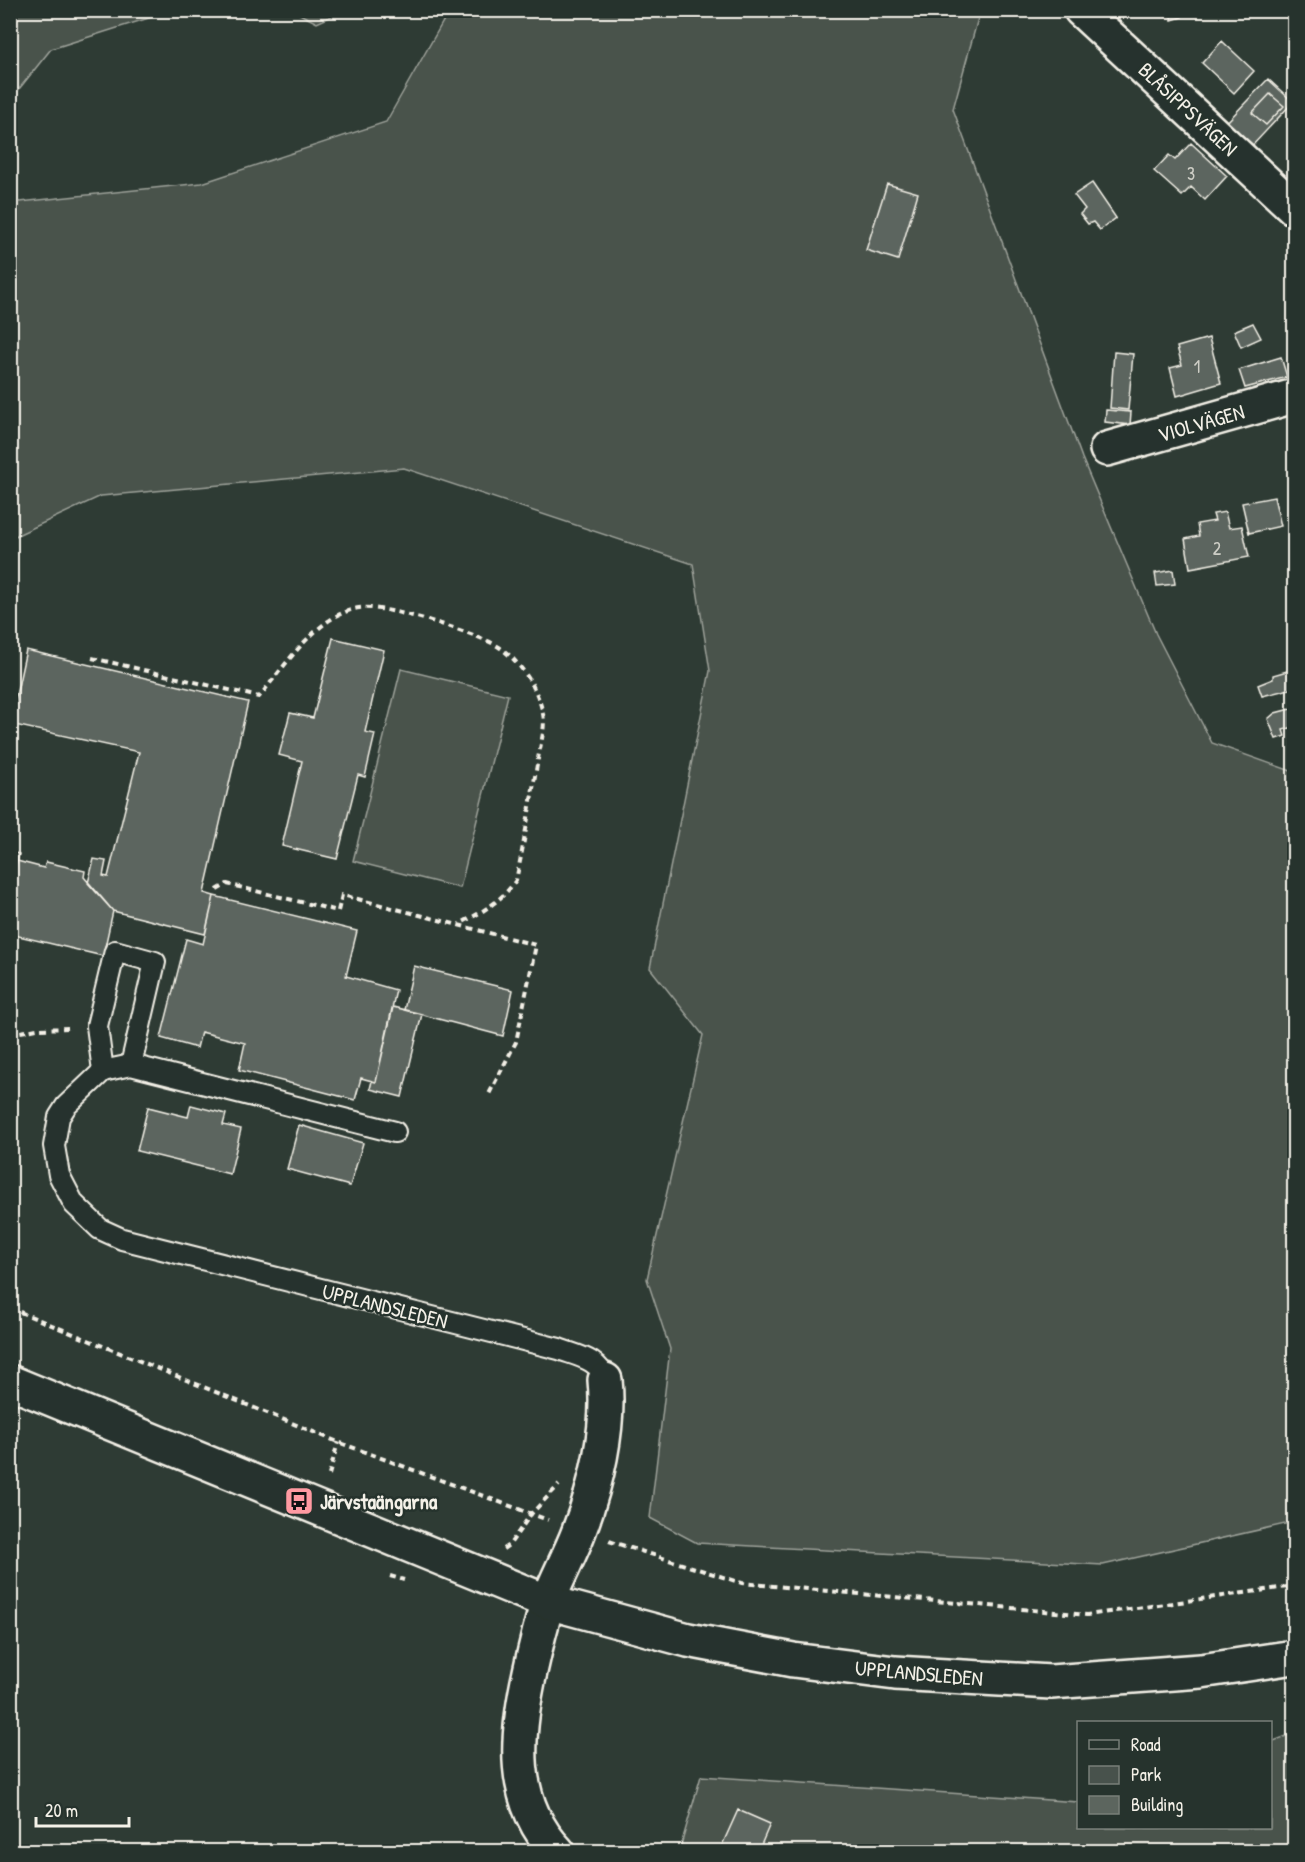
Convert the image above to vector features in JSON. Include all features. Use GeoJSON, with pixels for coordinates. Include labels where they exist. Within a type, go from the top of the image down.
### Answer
{"type":"FeatureCollection","features":[{"type":"Feature","properties":{"kind":"street","name":"BLÅSIPPSVÄGEN"},"geometry":{"type":"LineString","coordinates":[[1081,10],[1294,208]]}},
{"type":"Feature","properties":{"kind":"street","name":"VIOLVÄGEN"},"geometry":{"type":"LineString","coordinates":[[1107,449],[1294,396]]}},
{"type":"Feature","properties":{"kind":"street","name":"UPPLANDSLEDEN"},"geometry":{"type":"LineString","coordinates":[[548,1602],[579,1531],[594,1483],[607,1397],[605,1380]]}},
{"type":"Feature","properties":{"kind":"street","name":"UPPLANDSLEDEN"},"geometry":{"type":"LineString","coordinates":[[10,1382],[548,1602],[688,1640],[793,1660],[895,1673],[1051,1682],[1201,1671],[1294,1657]]}},
{"type":"Feature","properties":{"kind":"street"},"geometry":{"type":"LineString","coordinates":[[548,1602],[521,1713],[518,1763],[529,1807],[548,1841],[558,1851]]}},
{"type":"Feature","properties":{"kind":"lane"},"geometry":{"type":"LineString","coordinates":[[131,1065],[155,962],[115,951],[97,1026],[97,1077],[131,1065],[394,1132]]}},
{"type":"Feature","properties":{"kind":"lane","name":"UPPLANDSLEDEN"},"geometry":{"type":"LineString","coordinates":[[97,1077],[66,1106],[59,1117],[54,1146],[55,1162],[65,1189],[82,1215],[100,1228],[122,1239],[157,1250],[559,1349],[594,1362],[603,1371],[605,1380]]}},
{"type":"Feature","properties":{"kind":"path"},"geometry":{"type":"LineString","coordinates":[[92,658],[259,697],[314,631],[359,608],[410,616],[465,633],[499,647],[521,669],[537,691],[544,717],[540,748],[516,880],[507,894],[481,913],[459,924]]}},
{"type":"Feature","properties":{"kind":"path"},"geometry":{"type":"LineString","coordinates":[[217,890],[227,884],[338,910],[342,894],[536,945],[516,1042],[489,1094]]}},
{"type":"Feature","properties":{"kind":"path"},"geometry":{"type":"LineString","coordinates":[[10,1034],[37,1029],[97,1026]]}},
{"type":"Feature","properties":{"kind":"path"},"geometry":{"type":"LineString","coordinates":[[10,1308],[338,1442],[579,1531],[742,1583],[1087,1615],[1294,1586]]}},
{"type":"Feature","properties":{"kind":"path"},"geometry":{"type":"LineString","coordinates":[[329,1475],[338,1442]]}},
{"type":"Feature","properties":{"kind":"path"},"geometry":{"type":"LineString","coordinates":[[496,1553],[510,1544],[531,1514],[563,1480]]}},
{"type":"Feature","properties":{"kind":"path"},"geometry":{"type":"LineString","coordinates":[[390,1576],[411,1582]]}},
{"type":"Feature","properties":{"kind":"green space"},"geometry":{"type":"Polygon","coordinates":[[[11,10],[171,11],[51,49],[11,99],[11,10]]]}},
{"type":"Feature","properties":{"kind":"green space"},"geometry":{"type":"Polygon","coordinates":[[[294,11],[343,11],[317,23],[294,11]]]}},
{"type":"Feature","properties":{"kind":"green space"},"geometry":{"type":"Polygon","coordinates":[[[449,11],[980,11],[953,109],[1082,458],[1156,634],[1212,743],[1294,772],[1294,1522],[1103,1565],[697,1543],[650,1518],[670,1349],[647,1279],[703,1035],[650,968],[710,671],[693,564],[404,468],[101,496],[11,538],[10,200],[20,202],[202,183],[386,122],[449,11]]]}},
{"type":"Feature","properties":{"kind":"green space"},"geometry":{"type":"Polygon","coordinates":[[[401,669],[508,695],[460,888],[353,861],[401,669]]]}},
{"type":"Feature","properties":{"kind":"green space"},"geometry":{"type":"Polygon","coordinates":[[[1294,1733],[1294,1851],[679,1852],[701,1776],[1077,1802],[1077,1829],[1272,1829],[1272,1742],[1294,1733]]]}},
{"type":"Feature","properties":{"kind":"building"},"geometry":{"type":"Polygon","coordinates":[[[1169,10],[1180,10],[1182,17],[1172,20],[1169,10]]]}},
{"type":"Feature","properties":{"kind":"building"},"geometry":{"type":"Polygon","coordinates":[[[1222,41],[1254,71],[1234,93],[1202,63],[1222,41]]]}},
{"type":"Feature","properties":{"kind":"building"},"geometry":{"type":"Polygon","coordinates":[[[1268,79],[1293,102],[1251,147],[1226,123],[1268,79]],[[1270,94],[1252,113],[1266,125],[1284,106],[1270,94]]]}},
{"type":"Feature","properties":{"kind":"building"},"geometry":{"type":"Polygon","coordinates":[[[1270,94],[1284,106],[1266,125],[1252,113],[1270,94]]]}},
{"type":"Feature","properties":{"kind":"building"},"geometry":{"type":"Polygon","coordinates":[[[1191,143],[1227,176],[1205,200],[1191,187],[1182,196],[1154,171],[1169,155],[1175,160],[1191,143]]]}},
{"type":"Feature","properties":{"kind":"building"},"geometry":{"type":"Polygon","coordinates":[[[1092,183],[1116,218],[1100,230],[1093,222],[1088,224],[1080,214],[1085,209],[1074,195],[1092,183]]]}},
{"type":"Feature","properties":{"kind":"building"},"geometry":{"type":"Polygon","coordinates":[[[887,184],[918,193],[898,260],[866,250],[887,184]]]}},
{"type":"Feature","properties":{"kind":"building"},"geometry":{"type":"Polygon","coordinates":[[[1253,323],[1261,338],[1241,347],[1234,331],[1253,323]]]}},
{"type":"Feature","properties":{"kind":"building"},"geometry":{"type":"Polygon","coordinates":[[[1209,338],[1221,383],[1177,396],[1170,368],[1182,365],[1177,347],[1209,338]]]}},
{"type":"Feature","properties":{"kind":"building"},"geometry":{"type":"Polygon","coordinates":[[[1114,352],[1133,354],[1128,410],[1110,408],[1114,352]]]}},
{"type":"Feature","properties":{"kind":"building"},"geometry":{"type":"Polygon","coordinates":[[[1281,357],[1287,377],[1245,388],[1239,370],[1281,357]]]}},
{"type":"Feature","properties":{"kind":"building"},"geometry":{"type":"Polygon","coordinates":[[[1106,410],[1131,412],[1130,425],[1105,422],[1106,410]]]}},
{"type":"Feature","properties":{"kind":"building"},"geometry":{"type":"Polygon","coordinates":[[[1274,497],[1281,526],[1249,533],[1242,503],[1274,497]]]}},
{"type":"Feature","properties":{"kind":"building"},"geometry":{"type":"Polygon","coordinates":[[[1294,499],[1294,516],[1291,517],[1288,501],[1294,499]]]}},
{"type":"Feature","properties":{"kind":"building"},"geometry":{"type":"Polygon","coordinates":[[[1225,512],[1229,528],[1242,526],[1249,557],[1190,568],[1185,539],[1199,536],[1197,524],[1215,521],[1213,514],[1225,512]]]}},
{"type":"Feature","properties":{"kind":"building"},"geometry":{"type":"Polygon","coordinates":[[[1173,570],[1175,584],[1157,586],[1155,573],[1173,570]]]}},
{"type":"Feature","properties":{"kind":"building"},"geometry":{"type":"Polygon","coordinates":[[[333,638],[384,650],[365,732],[375,734],[365,777],[358,775],[337,859],[282,846],[302,761],[279,755],[290,713],[313,718],[333,638]]]}},
{"type":"Feature","properties":{"kind":"building"},"geometry":{"type":"Polygon","coordinates":[[[26,650],[248,702],[204,893],[214,896],[205,934],[113,911],[88,883],[94,859],[106,861],[103,876],[108,877],[139,752],[10,724],[26,650]]]}},
{"type":"Feature","properties":{"kind":"building"},"geometry":{"type":"Polygon","coordinates":[[[1294,669],[1294,688],[1262,696],[1258,685],[1273,679],[1273,675],[1294,669]]]}},
{"type":"Feature","properties":{"kind":"building"},"geometry":{"type":"Polygon","coordinates":[[[1294,708],[1294,727],[1283,730],[1285,736],[1276,739],[1268,719],[1275,713],[1294,708]]]}},
{"type":"Feature","properties":{"kind":"building"},"geometry":{"type":"Polygon","coordinates":[[[10,852],[19,854],[10,888],[10,852]]]}},
{"type":"Feature","properties":{"kind":"building"},"geometry":{"type":"Polygon","coordinates":[[[17,861],[44,868],[46,862],[85,871],[84,877],[113,911],[103,956],[10,934],[10,888],[17,861]]]}},
{"type":"Feature","properties":{"kind":"building"},"geometry":{"type":"Polygon","coordinates":[[[214,896],[357,931],[346,976],[396,990],[376,1082],[361,1078],[355,1100],[239,1070],[245,1043],[201,1032],[197,1048],[161,1038],[186,939],[203,944],[214,896]]]}},
{"type":"Feature","properties":{"kind":"building"},"geometry":{"type":"Polygon","coordinates":[[[414,966],[513,990],[503,1036],[404,1010],[414,966]]]}},
{"type":"Feature","properties":{"kind":"building"},"geometry":{"type":"Polygon","coordinates":[[[393,1007],[422,1014],[402,1097],[370,1089],[372,1081],[376,1082],[393,1007]]]}},
{"type":"Feature","properties":{"kind":"building"},"geometry":{"type":"Polygon","coordinates":[[[191,1105],[226,1114],[223,1125],[241,1129],[230,1174],[137,1151],[148,1107],[188,1117],[191,1105]]]}},
{"type":"Feature","properties":{"kind":"building"},"geometry":{"type":"Polygon","coordinates":[[[299,1125],[363,1143],[350,1186],[287,1169],[299,1125]]]}},
{"type":"Feature","properties":{"kind":"building"},"geometry":{"type":"Polygon","coordinates":[[[738,1810],[770,1824],[758,1852],[719,1852],[738,1810]]]}},
{"type":"Feature","properties":{"kind":"place","name":"Järvstaängarna"},"geometry":{"type":"Point","coordinates":[299,1501]}}]}
